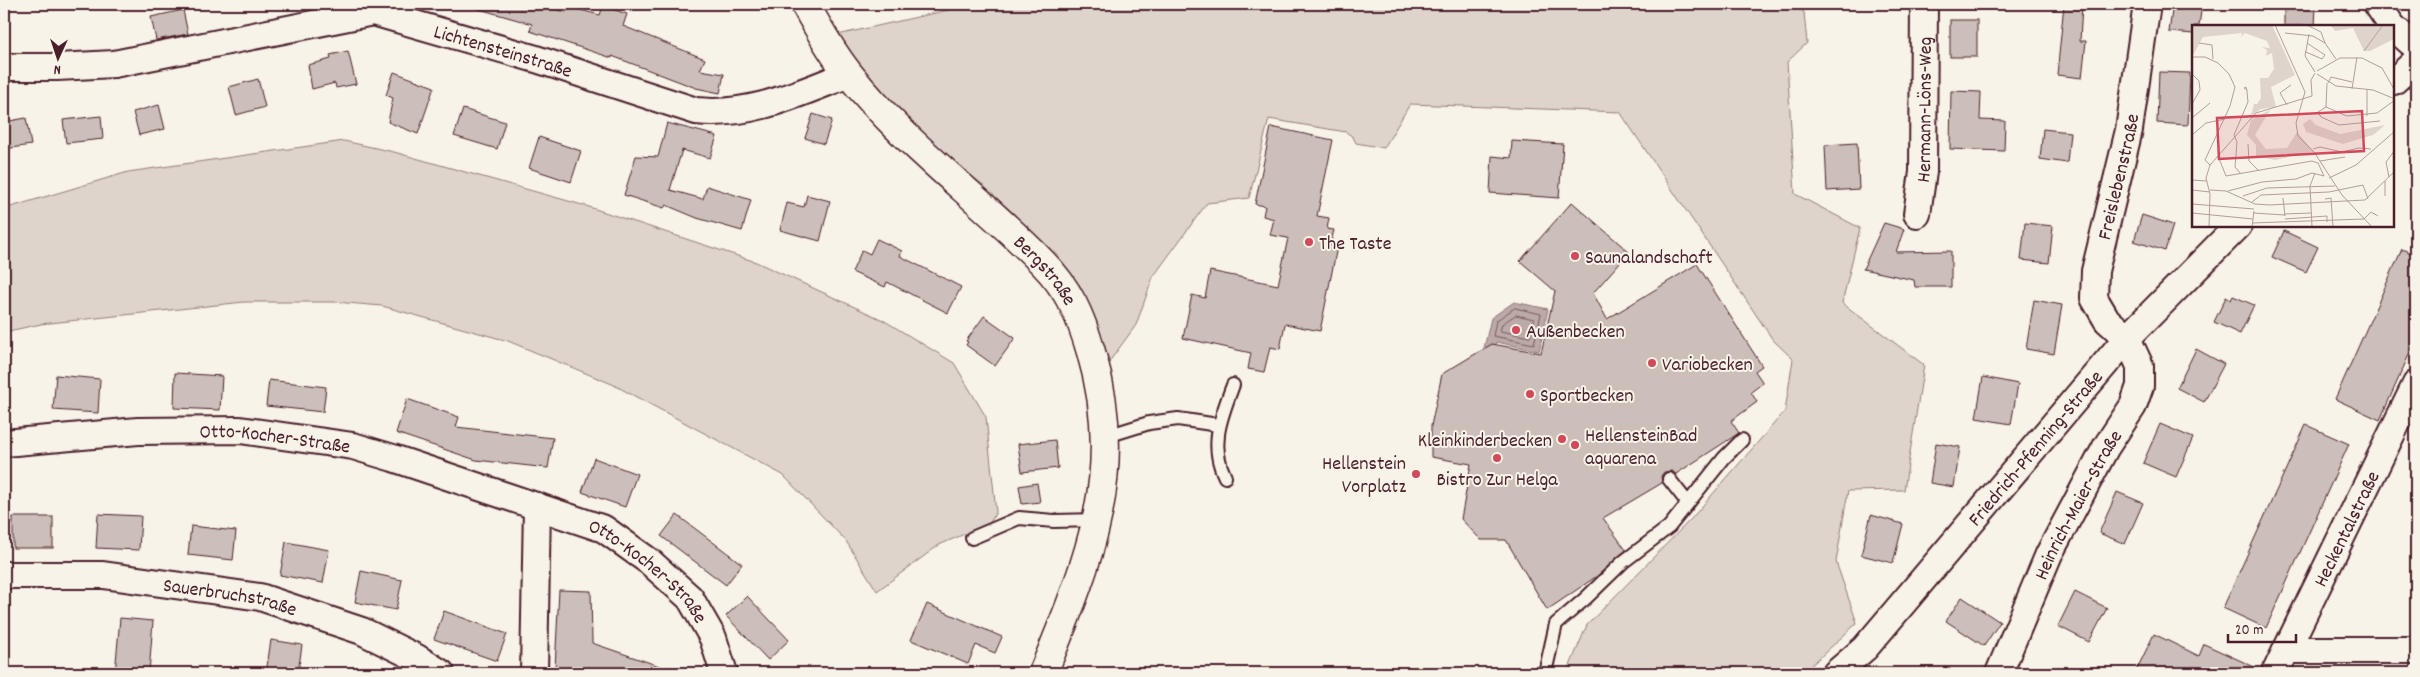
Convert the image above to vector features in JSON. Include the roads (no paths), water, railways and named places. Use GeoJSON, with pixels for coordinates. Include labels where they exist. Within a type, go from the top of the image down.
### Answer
{"type":"FeatureCollection","features":[{"type":"Feature","properties":{"kind":"street","name":"Bergstraße"},"geometry":{"type":"LineString","coordinates":[[805,4],[849,74],[903,134],[1043,263],[1056,278],[1081,317],[1098,377],[1107,436],[1098,520],[1088,557],[1069,610]]}},
{"type":"Feature","properties":{"kind":"street","name":"Hermann-Löns-Weg"},"geometry":{"type":"LineString","coordinates":[[1917,214],[1923,172],[1924,4]]}},
{"type":"Feature","properties":{"kind":"street","name":"Freislebenstraße"},"geometry":{"type":"LineString","coordinates":[[2127,338],[2107,320],[2094,298],[2095,271],[2129,130],[2147,4]]}},
{"type":"Feature","properties":{"kind":"street"},"geometry":{"type":"LineString","coordinates":[[2377,4],[2392,25]]}},
{"type":"Feature","properties":{"kind":"street","name":"Lichtensteinstraße"},"geometry":{"type":"LineString","coordinates":[[4,66],[57,68],[114,64],[372,12],[536,59],[696,111],[723,112],[750,109],[787,98],[849,74]]}},
{"type":"Feature","properties":{"kind":"street"},"geometry":{"type":"LineString","coordinates":[[2395,29],[2416,47]]}},
{"type":"Feature","properties":{"kind":"street"},"geometry":{"type":"LineString","coordinates":[[2395,80],[2416,61]]}},
{"type":"Feature","properties":{"kind":"street","name":"Friedrich-Pfenning-Straße"},"geometry":{"type":"LineString","coordinates":[[1836,673],[1865,648],[2127,338],[2236,228]]}},
{"type":"Feature","properties":{"kind":"street","name":"Heinrich-Maier-Straße"},"geometry":{"type":"LineString","coordinates":[[1999,673],[2053,545],[2106,448],[2133,406],[2140,386],[2140,366],[2127,338]]}},
{"type":"Feature","properties":{"kind":"street","name":"Heckentalstraße"},"geometry":{"type":"LineString","coordinates":[[2275,673],[2416,384]]}},
{"type":"Feature","properties":{"kind":"street","name":"Otto-Kocher-Straße"},"geometry":{"type":"LineString","coordinates":[[4,443],[138,431],[240,430],[353,446],[604,529],[650,562],[690,598],[712,638],[724,673]]}},
{"type":"Feature","properties":{"kind":"street"},"geometry":{"type":"LineString","coordinates":[[534,673],[537,506]]}},
{"type":"Feature","properties":{"kind":"street","name":"Sauerbruchstraße"},"geometry":{"type":"LineString","coordinates":[[4,575],[104,575],[260,597],[362,631],[417,658],[441,673]]}},
{"type":"Feature","properties":{"kind":"street"},"geometry":{"type":"LineString","coordinates":[[1028,673],[1069,610]]}},
{"type":"Feature","properties":{"kind":"street"},"geometry":{"type":"LineString","coordinates":[[1043,673],[1069,610]]}},
{"type":"Feature","properties":{"kind":"street"},"geometry":{"type":"LineString","coordinates":[[2286,650],[2416,650]]}},
{"type":"Feature","properties":{"kind":"lane"},"geometry":{"type":"LineString","coordinates":[[1225,478],[1218,463],[1218,425],[1232,385]]}},
{"type":"Feature","properties":{"kind":"lane"},"geometry":{"type":"LineString","coordinates":[[1107,436],[1149,423],[1178,419],[1218,425]]}},
{"type":"Feature","properties":{"kind":"lane"},"geometry":{"type":"LineString","coordinates":[[1545,673],[1556,624],[1623,562],[1669,527],[1687,502],[1742,440]]}},
{"type":"Feature","properties":{"kind":"lane"},"geometry":{"type":"LineString","coordinates":[[1669,479],[1687,502]]}},
{"type":"Feature","properties":{"kind":"lane"},"geometry":{"type":"LineString","coordinates":[[972,538],[1019,518],[1054,521],[1098,520]]}},
{"type":"Feature","properties":{"kind":"water","name":"Außenbecken"},"geometry":{"type":"Polygon","coordinates":[[[1514,302],[1548,309],[1539,351],[1496,342],[1490,363],[1481,361],[1491,318],[1514,302]]]}},
{"type":"Feature","properties":{"kind":"place","name":"The Taste"},"geometry":{"type":"Point","coordinates":[1309,242]}},
{"type":"Feature","properties":{"kind":"place","name":"Saunalandschaft"},"geometry":{"type":"Point","coordinates":[1575,256]}},
{"type":"Feature","properties":{"kind":"place","name":"Außenbecken"},"geometry":{"type":"Point","coordinates":[1516,330]}},
{"type":"Feature","properties":{"kind":"place","name":"Variobecken"},"geometry":{"type":"Point","coordinates":[1652,363]}},
{"type":"Feature","properties":{"kind":"place","name":"Sportbecken"},"geometry":{"type":"Point","coordinates":[1530,394]}},
{"type":"Feature","properties":{"kind":"place","name":"Kleinkinderbecken"},"geometry":{"type":"Point","coordinates":[1562,439]}},
{"type":"Feature","properties":{"kind":"place","name":"HellensteinBad aquarena"},"geometry":{"type":"Point","coordinates":[1575,445]}},
{"type":"Feature","properties":{"kind":"place","name":"Bistro Zur Helga"},"geometry":{"type":"Point","coordinates":[1497,458]}},
{"type":"Feature","properties":{"kind":"place","name":"Hellenstein Vorplatz"},"geometry":{"type":"Point","coordinates":[1416,474]}}]}
